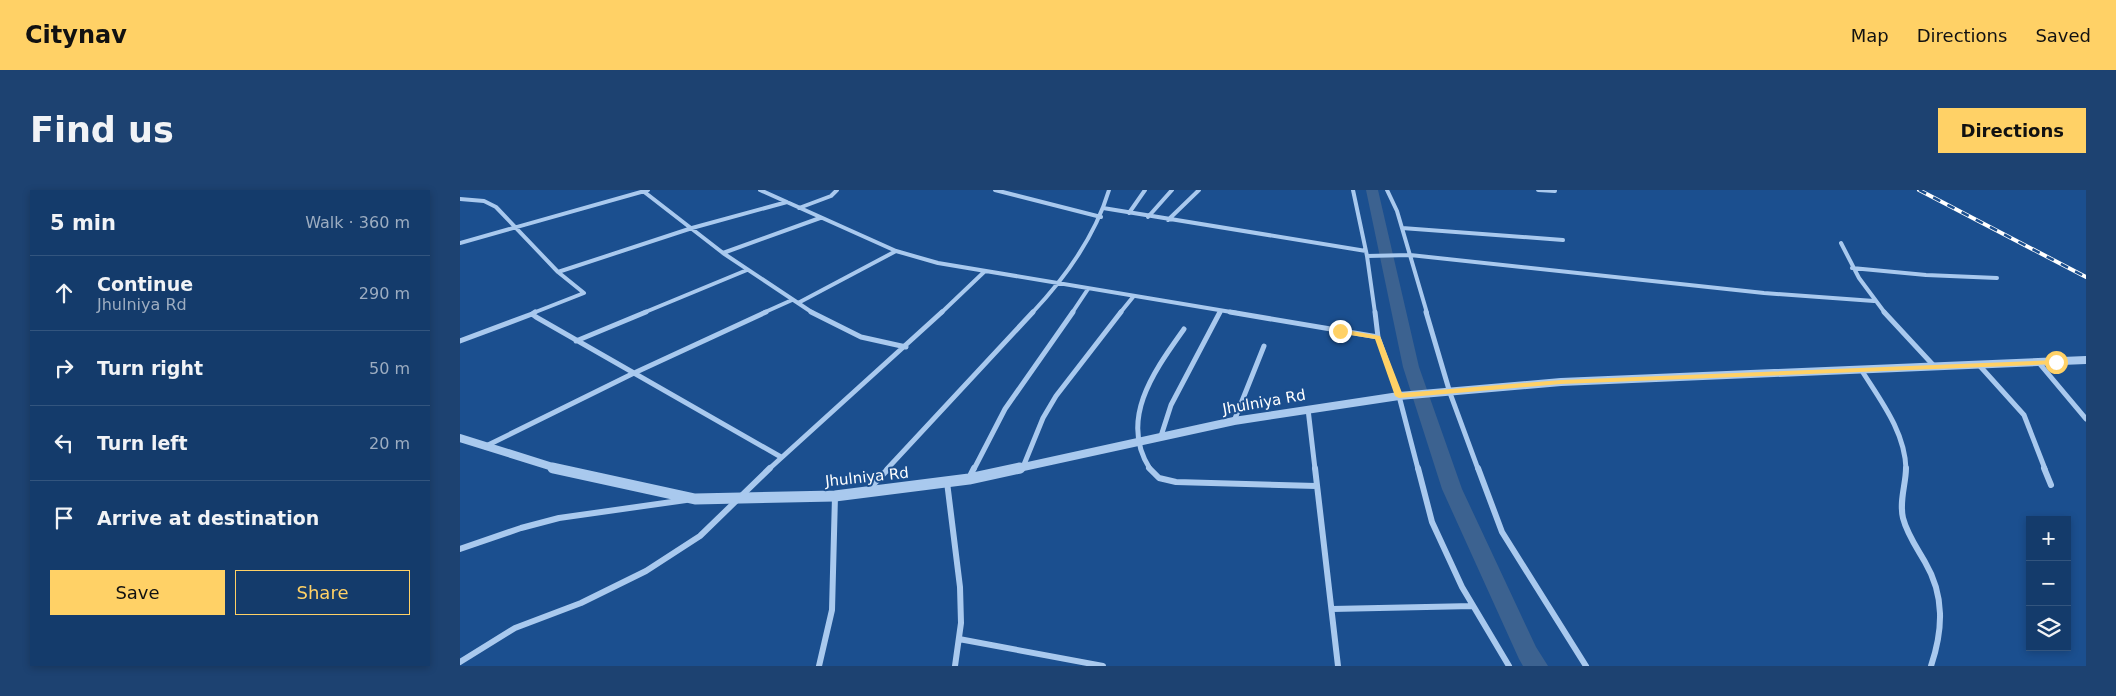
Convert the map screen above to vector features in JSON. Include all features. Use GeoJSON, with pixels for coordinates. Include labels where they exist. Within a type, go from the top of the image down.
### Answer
{"type":"FeatureCollection","features":[{"type":"Feature","properties":{"kind":"street"},"geometry":{"type":"LineString","coordinates":[[760,190],[896,251],[938,263],[1220,312],[1378,337]]}},
{"type":"Feature","properties":{"kind":"street"},"geometry":{"type":"LineString","coordinates":[[799,208],[830,196],[837,190]]}},
{"type":"Feature","properties":{"kind":"street"},"geometry":{"type":"LineString","coordinates":[[995,190],[1101,217]]}},
{"type":"Feature","properties":{"kind":"street"},"geometry":{"type":"LineString","coordinates":[[867,492],[1059,284],[1101,217],[1109,190]]}},
{"type":"Feature","properties":{"kind":"street"},"geometry":{"type":"LineString","coordinates":[[1128,213],[1145,190]]}},
{"type":"Feature","properties":{"kind":"street"},"geometry":{"type":"LineString","coordinates":[[1148,217],[1172,190]]}},
{"type":"Feature","properties":{"kind":"street"},"geometry":{"type":"LineString","coordinates":[[1168,220],[1199,190]]}},
{"type":"Feature","properties":{"kind":"street"},"geometry":{"type":"LineString","coordinates":[[1353,190],[1366,254],[1378,337],[1399,396],[1432,522],[1473,606],[1509,666]]}},
{"type":"Feature","properties":{"kind":"street"},"geometry":{"type":"LineString","coordinates":[[1387,190],[1402,228],[1450,393],[1502,532],[1586,666]]}},
{"type":"Feature","properties":{"kind":"street"},"geometry":{"type":"LineString","coordinates":[[1538,190],[1555,192]]}},
{"type":"Feature","properties":{"kind":"street"},"geometry":{"type":"LineString","coordinates":[[460,243],[646,191],[723,253],[792,300],[846,331],[879,343],[906,347]]}},
{"type":"Feature","properties":{"kind":"street"},"geometry":{"type":"LineString","coordinates":[[460,199],[491,204],[558,272],[584,293],[460,341]]}},
{"type":"Feature","properties":{"kind":"street"},"geometry":{"type":"LineString","coordinates":[[558,272],[692,228],[787,202]]}},
{"type":"Feature","properties":{"kind":"street"},"geometry":{"type":"LineString","coordinates":[[1103,208],[1366,254],[1410,255],[1764,293],[1874,301]]}},
{"type":"Feature","properties":{"kind":"street"},"geometry":{"type":"LineString","coordinates":[[723,253],[821,218]]}},
{"type":"Feature","properties":{"kind":"street"},"geometry":{"type":"LineString","coordinates":[[1402,228],[1562,240]]}},
{"type":"Feature","properties":{"kind":"street"},"geometry":{"type":"LineString","coordinates":[[1841,243],[1852,268],[1874,301],[1935,368]]}},
{"type":"Feature","properties":{"kind":"street"},"geometry":{"type":"LineString","coordinates":[[798,303],[896,251]]}},
{"type":"Feature","properties":{"kind":"street"},"geometry":{"type":"LineString","coordinates":[[1852,268],[1926,275],[1997,278]]}},
{"type":"Feature","properties":{"kind":"street"},"geometry":{"type":"LineString","coordinates":[[576,341],[747,270]]}},
{"type":"Feature","properties":{"kind":"street"},"geometry":{"type":"LineString","coordinates":[[460,662],[515,628],[610,590],[660,563],[700,536],[781,457],[906,347],[984,272]]}},
{"type":"Feature","properties":{"kind":"street"},"geometry":{"type":"LineString","coordinates":[[969,479],[1005,409],[1052,344],[1088,289]]}},
{"type":"Feature","properties":{"kind":"street"},"geometry":{"type":"LineString","coordinates":[[1023,467],[1043,418],[1056,396],[1133,297]]}},
{"type":"Feature","properties":{"kind":"street"},"geometry":{"type":"LineString","coordinates":[[483,447],[632,374],[792,300]]}},
{"type":"Feature","properties":{"kind":"street"},"geometry":{"type":"LineString","coordinates":[[1161,436],[1171,405],[1220,312]]}},
{"type":"Feature","properties":{"kind":"street"},"geometry":{"type":"LineString","coordinates":[[532,314],[632,374],[781,457]]}},
{"type":"Feature","properties":{"kind":"street"},"geometry":{"type":"LineString","coordinates":[[1184,329],[1146,389],[1137,420],[1136,443],[1154,476],[1166,482],[1316,486]]}},
{"type":"Feature","properties":{"kind":"street"},"geometry":{"type":"LineString","coordinates":[[1234,421],[1264,346]]}},
{"type":"Feature","properties":{"kind":"street","name":"Jhulniya Rd"},"geometry":{"type":"LineString","coordinates":[[460,438],[483,447],[554,468],[695,499],[835,496],[969,479],[1234,421],[1399,396],[1561,382],[1935,368],[2086,360]]}},
{"type":"Feature","properties":{"kind":"street"},"geometry":{"type":"LineString","coordinates":[[2039,363],[2086,419]]}},
{"type":"Feature","properties":{"kind":"street"},"geometry":{"type":"LineString","coordinates":[[1979,366],[2024,415],[2051,485]]}},
{"type":"Feature","properties":{"kind":"street"},"geometry":{"type":"LineString","coordinates":[[1862,371],[1890,414],[1900,436],[1906,468],[1901,500],[1904,521],[1934,577],[1940,596],[1938,639],[1931,666]]}},
{"type":"Feature","properties":{"kind":"street"},"geometry":{"type":"LineString","coordinates":[[1308,409],[1338,666]]}},
{"type":"Feature","properties":{"kind":"street"},"geometry":{"type":"LineString","coordinates":[[947,482],[960,587],[961,623],[955,666]]}},
{"type":"Feature","properties":{"kind":"street"},"geometry":{"type":"LineString","coordinates":[[819,666],[832,610],[835,496]]}},
{"type":"Feature","properties":{"kind":"street"},"geometry":{"type":"LineString","coordinates":[[460,549],[510,531],[557,518],[602,510],[695,499]]}},
{"type":"Feature","properties":{"kind":"street"},"geometry":{"type":"LineString","coordinates":[[1332,609],[1473,606]]}},
{"type":"Feature","properties":{"kind":"street"},"geometry":{"type":"LineString","coordinates":[[959,639],[1103,666]]}},
{"type":"Feature","properties":{"kind":"waterway"},"geometry":{"type":"LineString","coordinates":[[1372,190],[1411,367],[1452,489],[1527,652],[1536,666]]}},
{"type":"Feature","properties":{"kind":"railway"},"geometry":{"type":"LineString","coordinates":[[1919,190],[2086,277]]}},
{"type":"Feature","properties":{"kind":"route"},"geometry":{"type":"LineString","coordinates":[[1340,331],[1378,337],[1399,396],[1561,382],[2056,362]]}}]}
